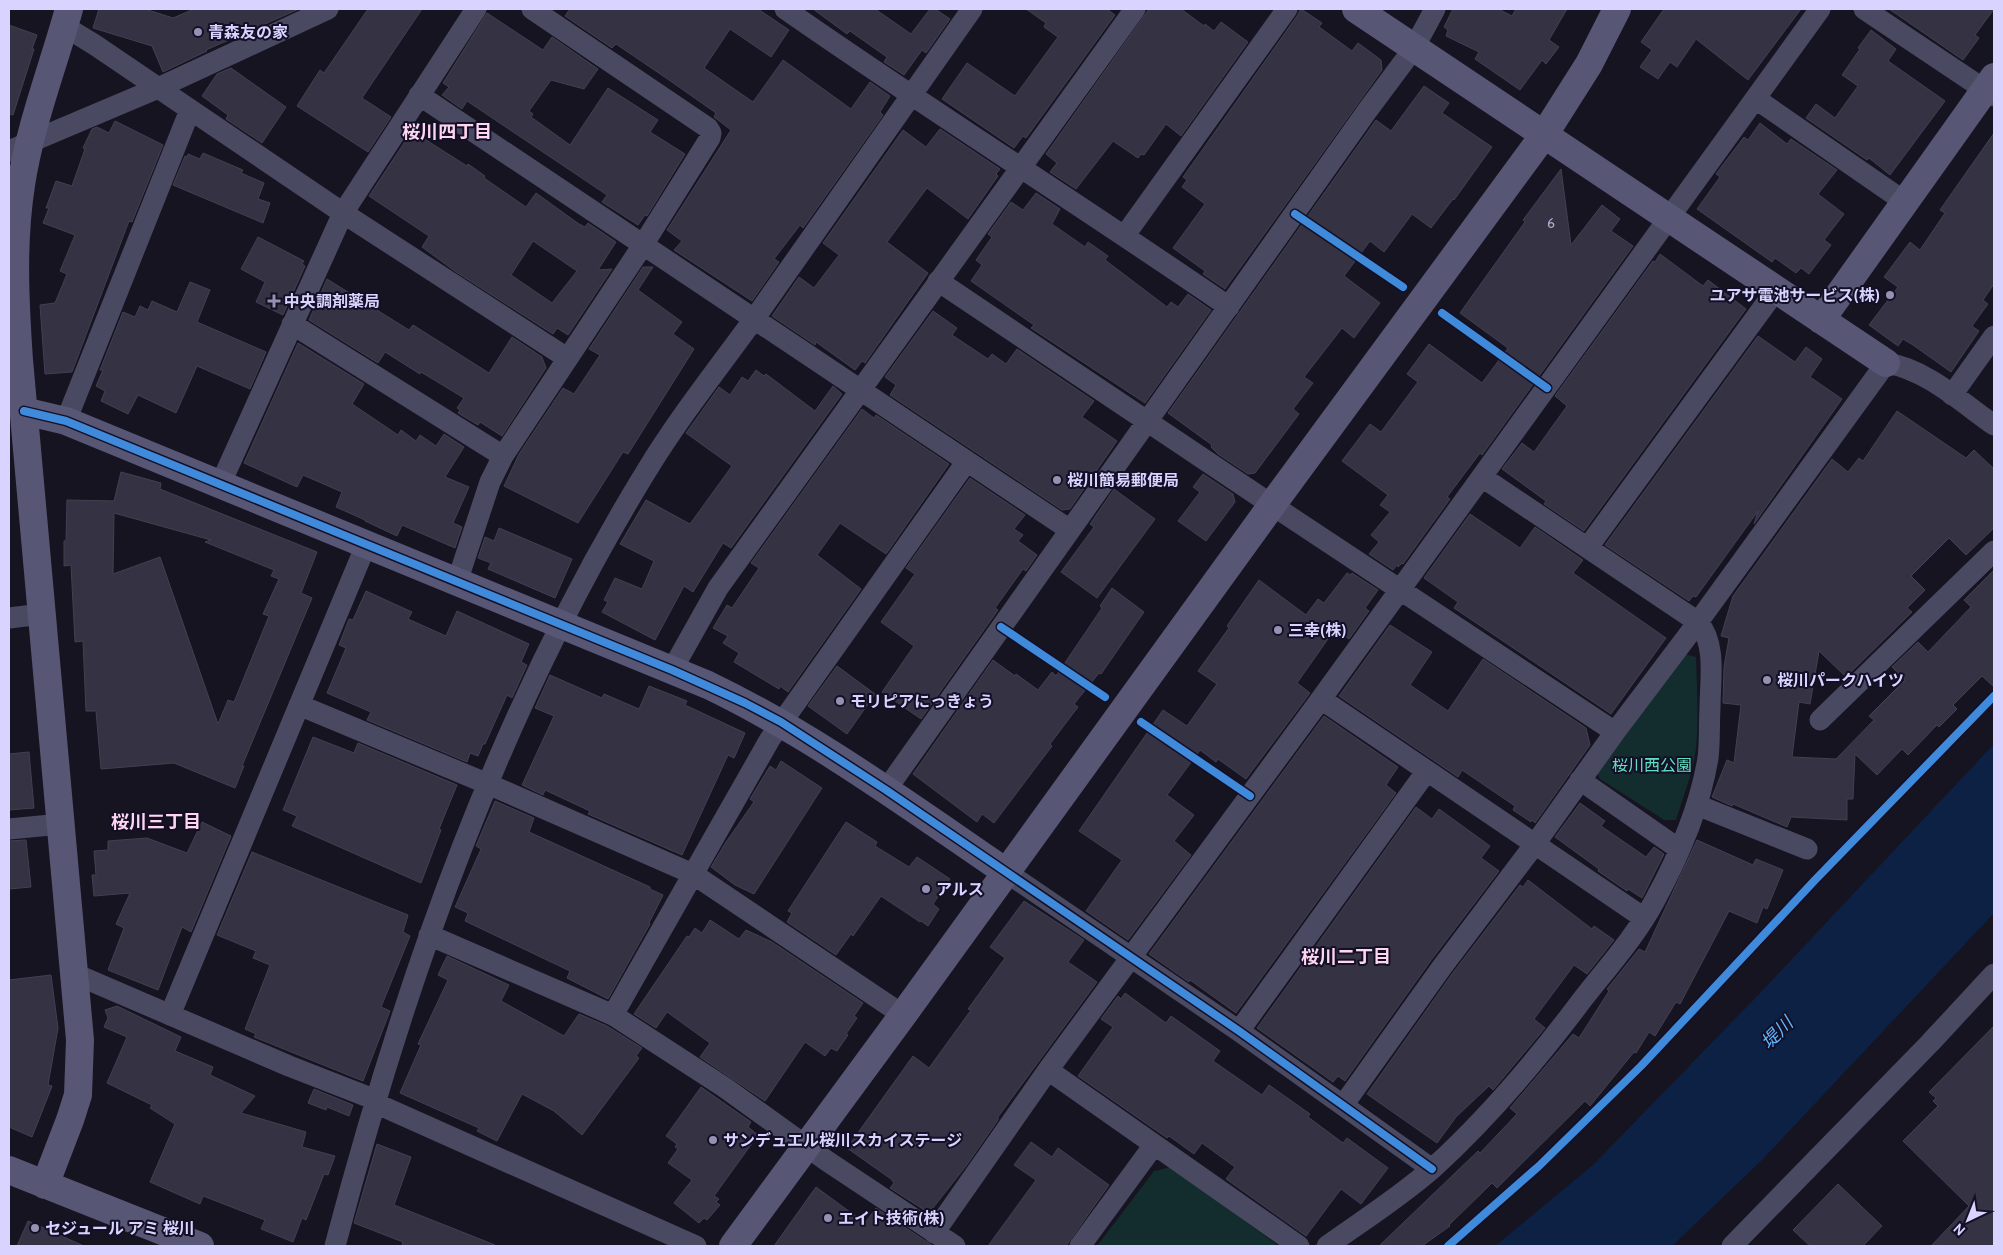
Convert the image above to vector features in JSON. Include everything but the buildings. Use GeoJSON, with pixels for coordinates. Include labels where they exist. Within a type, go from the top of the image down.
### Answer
{"type":"FeatureCollection","features":[{"type":"Feature","properties":{"kind":"street"},"geometry":{"type":"LineString","coordinates":[[19,146],[158,88],[295,14],[328,9]]}},
{"type":"Feature","properties":{"kind":"street"},"geometry":{"type":"LineString","coordinates":[[220,485],[343,213],[476,9]]}},
{"type":"Feature","properties":{"kind":"street"},"geometry":{"type":"LineString","coordinates":[[457,582],[490,482],[504,456],[643,245],[710,138],[711,133],[708,128],[532,9]]}},
{"type":"Feature","properties":{"kind":"street"},"geometry":{"type":"LineString","coordinates":[[785,9],[912,96],[1125,235],[1229,306]]}},
{"type":"Feature","properties":{"kind":"street"},"geometry":{"type":"LineString","coordinates":[[335,1246],[358,1157],[413,981],[488,784],[560,623],[614,525],[665,441],[754,319],[972,9]]}},
{"type":"Feature","properties":{"kind":"street"},"geometry":{"type":"LineString","coordinates":[[672,670],[718,588],[1135,9]]}},
{"type":"Feature","properties":{"kind":"street"},"geometry":{"type":"LineString","coordinates":[[1125,235],[1287,9]]}},
{"type":"Feature","properties":{"kind":"street"},"geometry":{"type":"LineString","coordinates":[[1356,9],[1669,220],[1886,363],[1902,366],[1923,376],[1994,425]]}},
{"type":"Feature","properties":{"kind":"street"},"geometry":{"type":"LineString","coordinates":[[886,790],[1148,422],[1366,111],[1414,48],[1435,9]]}},
{"type":"Feature","properties":{"kind":"street"},"geometry":{"type":"LineString","coordinates":[[734,1246],[1272,505],[1544,135],[1589,64],[1617,9]]}},
{"type":"Feature","properties":{"kind":"street"},"geometry":{"type":"LineString","coordinates":[[934,1232],[1048,1070],[1401,590],[1820,9]]}},
{"type":"Feature","properties":{"kind":"street"},"geometry":{"type":"LineString","coordinates":[[1821,320],[1905,202],[1991,88],[1864,9]]}},
{"type":"Feature","properties":{"kind":"street"},"geometry":{"type":"LineString","coordinates":[[45,1184],[70,1120],[80,1080],[80,1040],[24,411],[16,310],[15,249],[21,184],[19,146],[67,18],[158,88],[190,110],[343,213],[567,358]]}},
{"type":"Feature","properties":{"kind":"street"},"geometry":{"type":"LineString","coordinates":[[419,95],[1070,530]]}},
{"type":"Feature","properties":{"kind":"street"},"geometry":{"type":"LineString","coordinates":[[1756,99],[1905,202]]}},
{"type":"Feature","properties":{"kind":"street"},"geometry":{"type":"LineString","coordinates":[[66,421],[190,110]]}},
{"type":"Feature","properties":{"kind":"street"},"geometry":{"type":"LineString","coordinates":[[938,281],[1615,732]]}},
{"type":"Feature","properties":{"kind":"street"},"geometry":{"type":"LineString","coordinates":[[1588,548],[1776,290]]}},
{"type":"Feature","properties":{"kind":"street"},"geometry":{"type":"LineString","coordinates":[[292,324],[504,456]]}},
{"type":"Feature","properties":{"kind":"street"},"geometry":{"type":"LineString","coordinates":[[1952,396],[1994,336]]}},
{"type":"Feature","properties":{"kind":"street"},"geometry":{"type":"LineString","coordinates":[[1344,1104],[1442,966],[1535,844],[1886,363]]}},
{"type":"Feature","properties":{"kind":"street"},"geometry":{"type":"LineString","coordinates":[[24,411],[66,421],[560,623],[672,670],[745,703],[781,722],[886,790],[1239,1031],[1344,1104],[1432,1169]]}},
{"type":"Feature","properties":{"kind":"street"},"geometry":{"type":"LineString","coordinates":[[613,1015],[781,722],[967,461]]}},
{"type":"Feature","properties":{"kind":"street"},"geometry":{"type":"LineString","coordinates":[[1327,1246],[1406,1190],[1432,1169],[1508,1094],[1530,1068],[1644,918],[1655,900],[1680,849],[1697,805],[1708,757],[1709,642],[1698,622],[1482,477]]}},
{"type":"Feature","properties":{"kind":"street"},"geometry":{"type":"LineString","coordinates":[[170,1015],[366,545]]}},
{"type":"Feature","properties":{"kind":"street"},"geometry":{"type":"LineString","coordinates":[[1820,720],[1994,551]]}},
{"type":"Feature","properties":{"kind":"street"},"geometry":{"type":"LineString","coordinates":[[9,618],[42,614]]}},
{"type":"Feature","properties":{"kind":"street"},"geometry":{"type":"LineString","coordinates":[[1321,699],[1644,918]]}},
{"type":"Feature","properties":{"kind":"street"},"geometry":{"type":"LineString","coordinates":[[299,705],[488,784],[693,874],[903,1015]]}},
{"type":"Feature","properties":{"kind":"street"},"geometry":{"type":"LineString","coordinates":[[1239,1031],[1426,772]]}},
{"type":"Feature","properties":{"kind":"street"},"geometry":{"type":"LineString","coordinates":[[1580,780],[1680,849]]}},
{"type":"Feature","properties":{"kind":"street"},"geometry":{"type":"LineString","coordinates":[[1697,805],[1807,849]]}},
{"type":"Feature","properties":{"kind":"street"},"geometry":{"type":"LineString","coordinates":[[9,829],[61,824]]}},
{"type":"Feature","properties":{"kind":"street"},"geometry":{"type":"LineString","coordinates":[[430,935],[613,1015],[724,1087],[807,1147],[955,1246]]}},
{"type":"Feature","properties":{"kind":"street"},"geometry":{"type":"LineString","coordinates":[[75,974],[376,1102],[696,1246]]}},
{"type":"Feature","properties":{"kind":"street"},"geometry":{"type":"LineString","coordinates":[[1732,1246],[1930,1043],[1994,974]]}},
{"type":"Feature","properties":{"kind":"street"},"geometry":{"type":"LineString","coordinates":[[1048,1070],[1299,1246]]}},
{"type":"Feature","properties":{"kind":"street"},"geometry":{"type":"LineString","coordinates":[[1080,1246],[1154,1144]]}},
{"type":"Feature","properties":{"kind":"street"},"geometry":{"type":"LineString","coordinates":[[9,1170],[174,1241],[200,1246]]}},
{"type":"Feature","properties":{"kind":"green space","name":"桜川西公園"},"geometry":{"type":"Polygon","coordinates":[[[1685,654],[1696,657],[1698,715],[1695,758],[1676,820],[1664,820],[1600,779],[1597,773],[1685,654]]]}},
{"type":"Feature","properties":{"kind":"green space"},"geometry":{"type":"Polygon","coordinates":[[[1171,1167],[1277,1246],[1097,1246],[1154,1171],[1171,1167]]]}},
{"type":"Feature","properties":{"kind":"water","name":"堤川"},"geometry":{"type":"Polygon","coordinates":[[[1994,744],[1994,913],[1763,1159],[1672,1246],[1495,1246],[1593,1165],[1762,991],[1994,744]]]}},
{"type":"Feature","properties":{"kind":"cycle path"},"geometry":{"type":"LineString","coordinates":[[1295,214],[1403,287]]}},
{"type":"Feature","properties":{"kind":"cycle path"},"geometry":{"type":"LineString","coordinates":[[1442,313],[1547,388]]}},
{"type":"Feature","properties":{"kind":"cycle path"},"geometry":{"type":"LineString","coordinates":[[24,411],[66,421],[672,670],[745,703],[781,722],[886,790],[1239,1031],[1432,1169]]}},
{"type":"Feature","properties":{"kind":"cycle path"},"geometry":{"type":"LineString","coordinates":[[1001,627],[1105,697]]}},
{"type":"Feature","properties":{"kind":"cycle path"},"geometry":{"type":"LineString","coordinates":[[1448,1246],[1539,1166],[1641,1066],[1815,880],[1994,696]]}},
{"type":"Feature","properties":{"kind":"cycle path"},"geometry":{"type":"LineString","coordinates":[[1141,722],[1250,796]]}},
{"type":"Feature","properties":{"kind":"place","name":"青森友の家"},"geometry":{"type":"Point","coordinates":[198,32]}},
{"type":"Feature","properties":{"kind":"place","name":"ユアサ電池サービス(株)"},"geometry":{"type":"Point","coordinates":[1890,295]}},
{"type":"Feature","properties":{"kind":"place","name":"中央調剤薬局"},"geometry":{"type":"Point","coordinates":[274,301]}},
{"type":"Feature","properties":{"kind":"place","name":"桜川簡易郵便局"},"geometry":{"type":"Point","coordinates":[1057,480]}},
{"type":"Feature","properties":{"kind":"place","name":"三幸(株)"},"geometry":{"type":"Point","coordinates":[1278,630]}},
{"type":"Feature","properties":{"kind":"place","name":"桜川パークハイツ"},"geometry":{"type":"Point","coordinates":[1767,680]}},
{"type":"Feature","properties":{"kind":"place","name":"モリピアにっきょう"},"geometry":{"type":"Point","coordinates":[840,701]}},
{"type":"Feature","properties":{"kind":"place","name":"アルス"},"geometry":{"type":"Point","coordinates":[926,889]}},
{"type":"Feature","properties":{"kind":"place","name":"サンデュエル桜川スカイステージ"},"geometry":{"type":"Point","coordinates":[713,1140]}},
{"type":"Feature","properties":{"kind":"place","name":"エイト技術(株)"},"geometry":{"type":"Point","coordinates":[828,1218]}},
{"type":"Feature","properties":{"kind":"place","name":"セジュール アミ 桜川"},"geometry":{"type":"Point","coordinates":[35,1228]}},
{"type":"Feature","properties":{"kind":"district","name":"桜川四丁目"},"geometry":{"type":"Point","coordinates":[447,132]}},
{"type":"Feature","properties":{"kind":"district","name":"桜川三丁目"},"geometry":{"type":"Point","coordinates":[156,822]}},
{"type":"Feature","properties":{"kind":"district","name":"桜川二丁目"},"geometry":{"type":"Point","coordinates":[1346,957]}}]}
